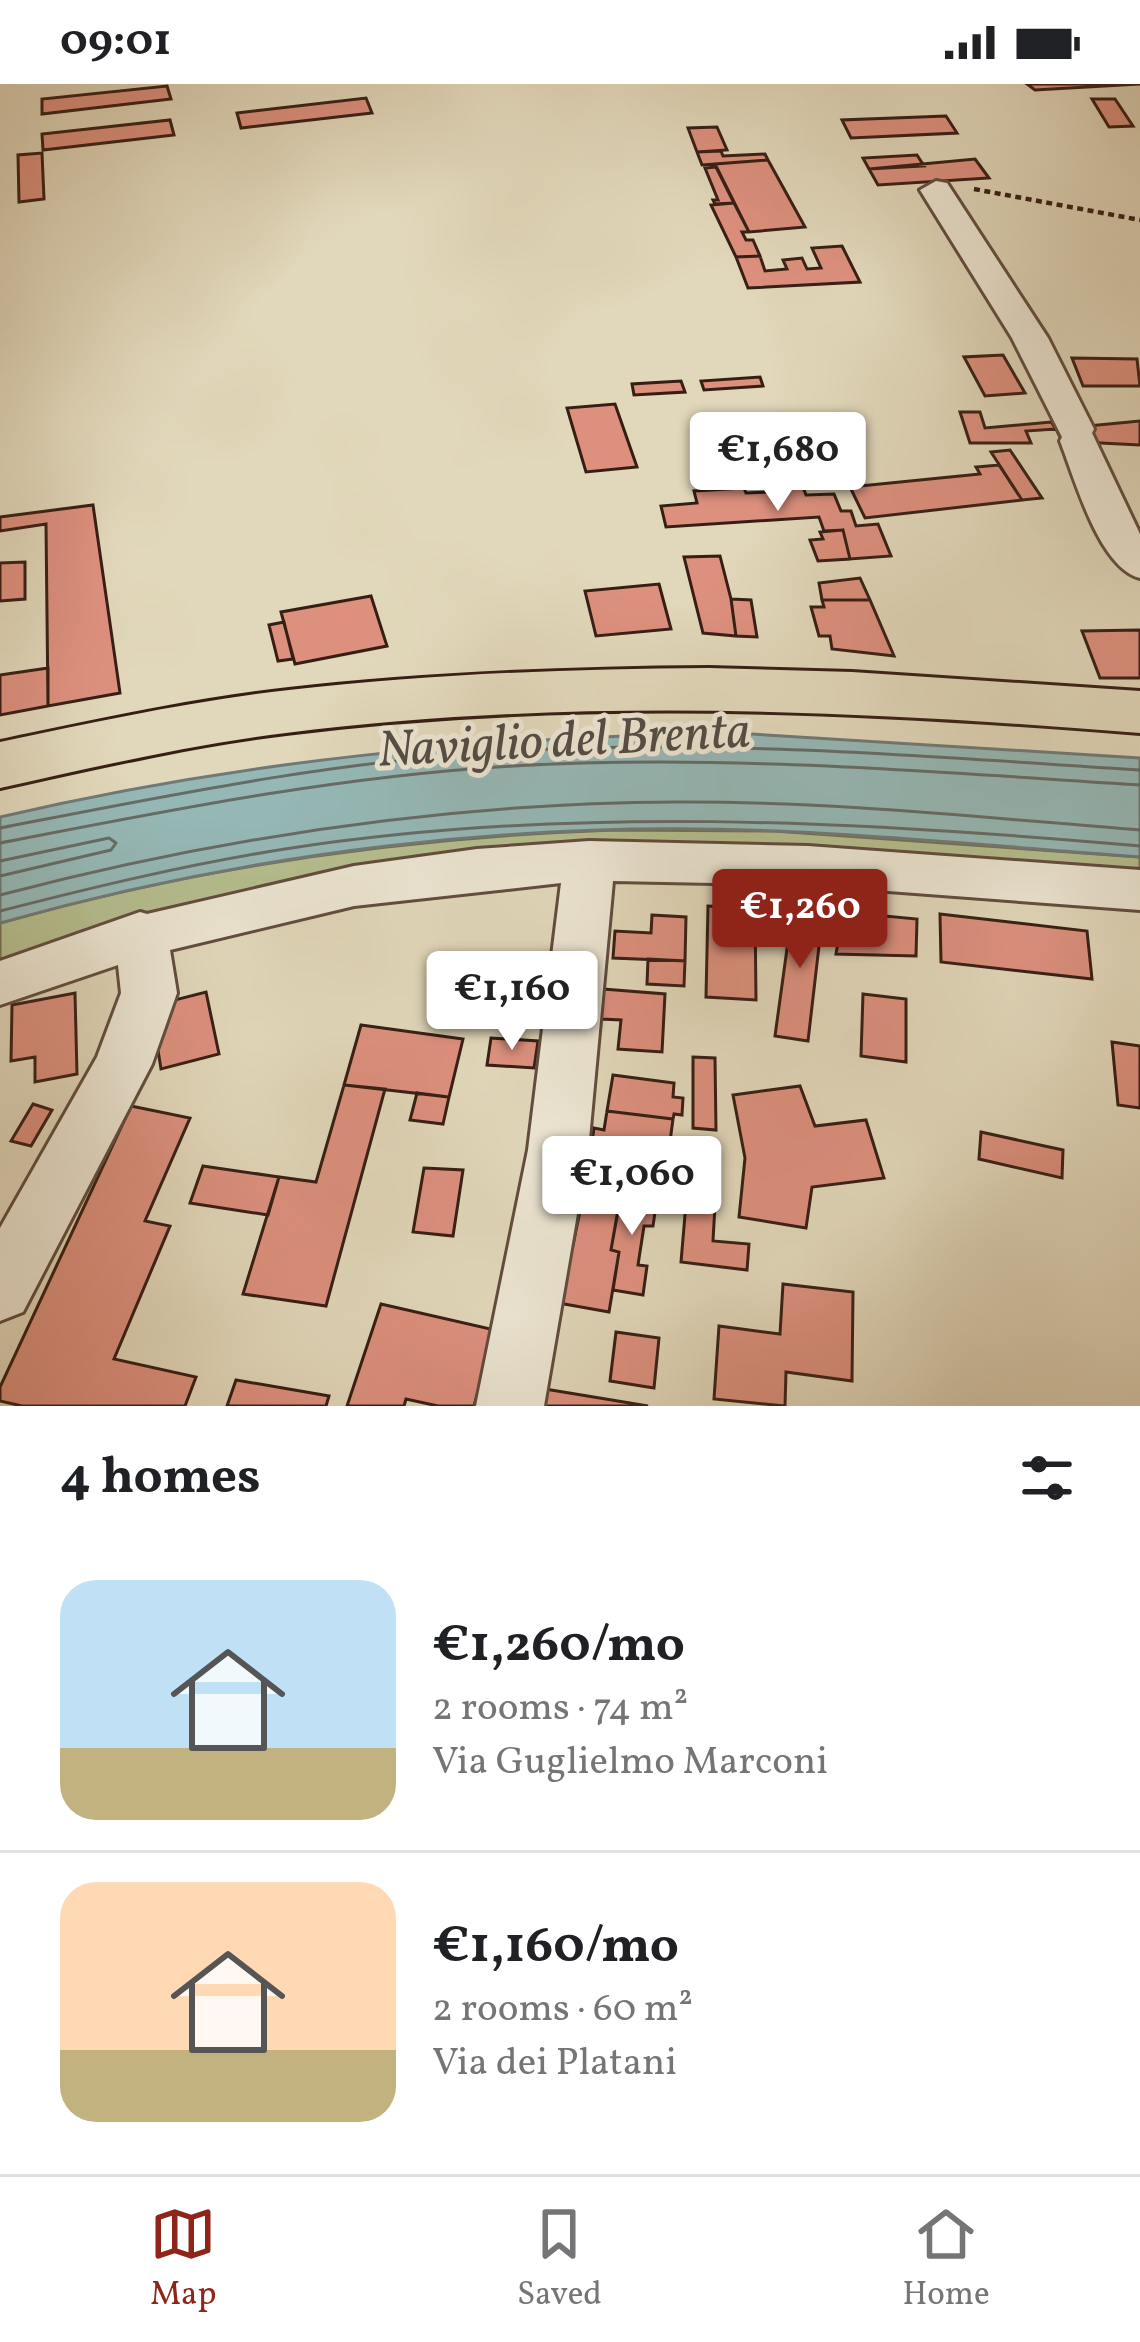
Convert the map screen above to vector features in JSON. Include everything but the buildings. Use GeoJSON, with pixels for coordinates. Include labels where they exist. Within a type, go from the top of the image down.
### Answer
{"type":"FeatureCollection","features":[{"type":"Feature","properties":{"kind":"main road"},"geometry":{"type":"LineString","coordinates":[[0,765],[74,747],[284,712],[564,687],[831,690],[1140,712]]}},
{"type":"Feature","properties":{"kind":"street"},"geometry":{"type":"LineString","coordinates":[[955,189],[1077,435],[1125,547],[1140,565]]}},
{"type":"Feature","properties":{"kind":"street"},"geometry":{"type":"LineString","coordinates":[[510,1406],[558,1150],[589,862]]}},
{"type":"Feature","properties":{"kind":"street"},"geometry":{"type":"LineString","coordinates":[[0,982],[210,914],[387,880],[589,862],[870,872],[1140,890]]}},
{"type":"Feature","properties":{"kind":"street"},"geometry":{"type":"LineString","coordinates":[[0,1289],[123,1064],[149,993],[140,933]]}},
{"type":"Feature","properties":{"kind":"path"},"geometry":{"type":"LineString","coordinates":[[955,189],[1140,220]]}},
{"type":"Feature","properties":{"kind":"green space"},"geometry":{"type":"Polygon","coordinates":[[[615,830],[774,831],[1140,857],[1140,880],[654,848],[0,965],[0,923],[151,885],[382,847],[615,830]]]}},
{"type":"Feature","properties":{"kind":"water"},"geometry":{"type":"Polygon","coordinates":[[[735,733],[1140,758],[1140,857],[776,831],[580,831],[385,846],[287,860],[95,898],[0,923],[0,817],[182,780],[365,755],[549,740],[735,733]]]}},
{"type":"Feature","properties":{"kind":"water label","name":"Naviglio del Brenta"},"geometry":{"type":"Point","coordinates":[564,738]}}]}
